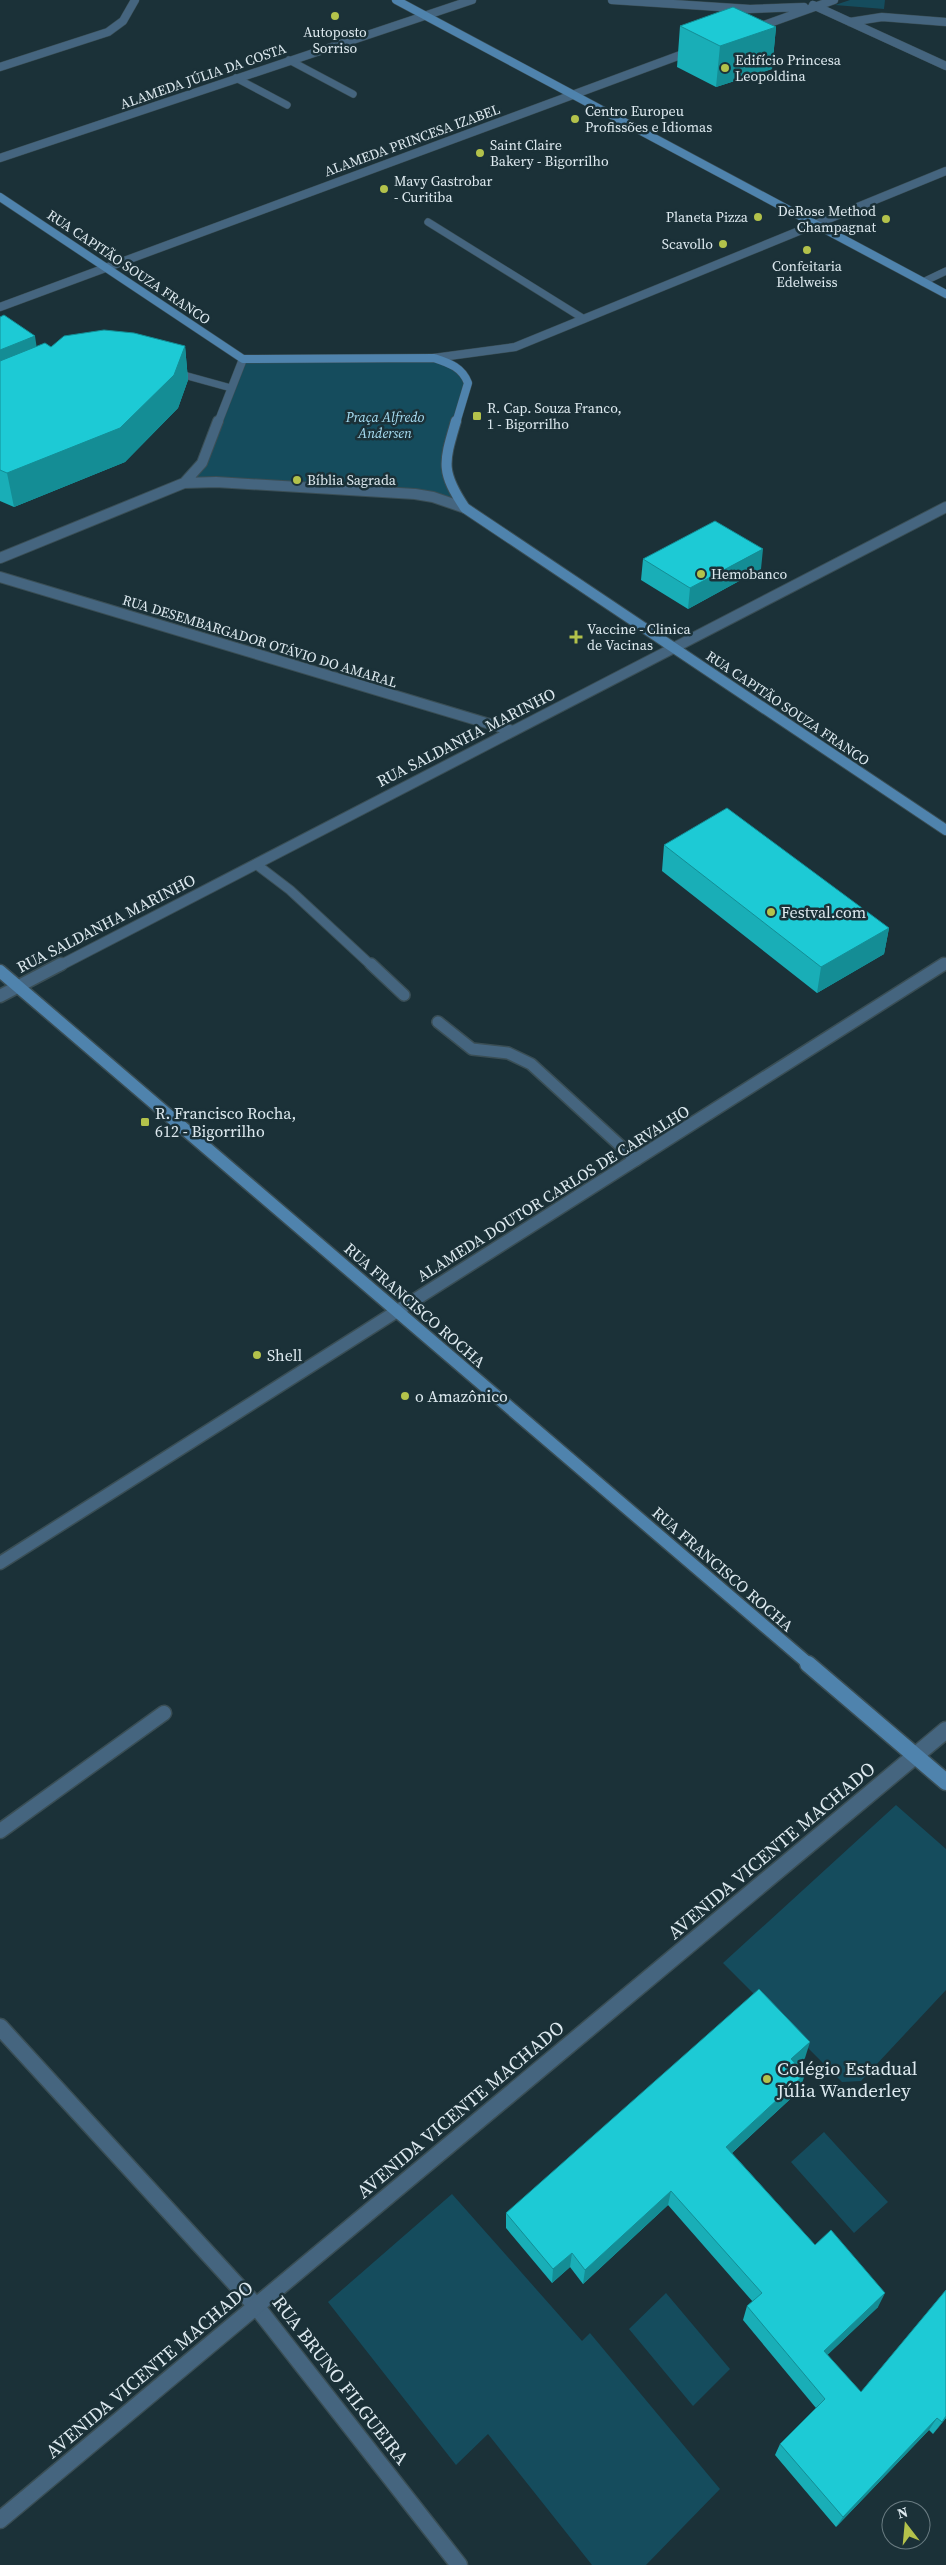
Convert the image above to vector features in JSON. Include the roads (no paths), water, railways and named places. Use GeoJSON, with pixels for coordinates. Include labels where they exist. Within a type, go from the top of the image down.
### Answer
{"type":"FeatureCollection","features":[{"type":"Feature","properties":{"kind":"main road"},"geometry":{"type":"LineString","coordinates":[[396,0],[946,294]]}},
{"type":"Feature","properties":{"kind":"main road","name":"RUA CAPITÃO SOUZA FRANCO"},"geometry":{"type":"LineString","coordinates":[[0,197],[243,359]]}},
{"type":"Feature","properties":{"kind":"main road"},"geometry":{"type":"LineString","coordinates":[[243,359],[434,358],[451,364],[460,370],[466,376],[468,383],[444,459],[447,479],[465,508]]}},
{"type":"Feature","properties":{"kind":"main road","name":"RUA CAPITÃO SOUZA FRANCO"},"geometry":{"type":"LineString","coordinates":[[465,508],[946,830]]}},
{"type":"Feature","properties":{"kind":"main road","name":"RUA FRANCISCO ROCHA"},"geometry":{"type":"LineString","coordinates":[[0,970],[946,1782]]}},
{"type":"Feature","properties":{"kind":"street"},"geometry":{"type":"LineString","coordinates":[[0,67],[108,32],[123,21],[135,0]]}},
{"type":"Feature","properties":{"kind":"street","name":"ALAMEDA JÚLIA DA COSTA"},"geometry":{"type":"LineString","coordinates":[[0,158],[423,14],[472,0]]}},
{"type":"Feature","properties":{"kind":"street"},"geometry":{"type":"LineString","coordinates":[[612,0],[750,9],[816,7]]}},
{"type":"Feature","properties":{"kind":"street"},"geometry":{"type":"LineString","coordinates":[[802,0],[946,66]]}},
{"type":"Feature","properties":{"kind":"street"},"geometry":{"type":"LineString","coordinates":[[745,32],[834,0]]}},
{"type":"Feature","properties":{"kind":"street"},"geometry":{"type":"LineString","coordinates":[[750,9],[766,14],[772,22]]}},
{"type":"Feature","properties":{"kind":"street"},"geometry":{"type":"LineString","coordinates":[[850,22],[882,17],[946,22]]}},
{"type":"Feature","properties":{"kind":"street","name":"ALAMEDA PRINCESA IZABEL"},"geometry":{"type":"LineString","coordinates":[[0,307],[700,48]]}},
{"type":"Feature","properties":{"kind":"street"},"geometry":{"type":"LineString","coordinates":[[434,358],[515,347],[946,171]]}},
{"type":"Feature","properties":{"kind":"street"},"geometry":{"type":"LineString","coordinates":[[184,483],[202,463],[243,359]]}},
{"type":"Feature","properties":{"kind":"street"},"geometry":{"type":"LineString","coordinates":[[0,558],[184,483],[216,482],[415,494],[433,497],[465,508]]}},
{"type":"Feature","properties":{"kind":"street","name":"RUA SALDANHA MARINHO"},"geometry":{"type":"LineString","coordinates":[[0,996],[946,507]]}},
{"type":"Feature","properties":{"kind":"street","name":"RUA DESEMBARGADOR OTÁVIO DO AMARAL"},"geometry":{"type":"LineString","coordinates":[[0,577],[513,731]]}},
{"type":"Feature","properties":{"kind":"street","name":"ALAMEDA DOUTOR CARLOS DE CARVALHO"},"geometry":{"type":"LineString","coordinates":[[0,1563],[946,963]]}},
{"type":"Feature","properties":{"kind":"street","name":"AVENIDA VICENTE MACHADO"},"geometry":{"type":"LineString","coordinates":[[0,2520],[946,1730]]}},
{"type":"Feature","properties":{"kind":"street","name":"RUA BRUNO FILGUEIRA"},"geometry":{"type":"LineString","coordinates":[[0,2028],[256,2306],[459,2565]]}},
{"type":"Feature","properties":{"kind":"lane"},"geometry":{"type":"LineString","coordinates":[[289,60],[353,94]]}},
{"type":"Feature","properties":{"kind":"lane"},"geometry":{"type":"LineString","coordinates":[[236,78],[287,105]]}},
{"type":"Feature","properties":{"kind":"lane"},"geometry":{"type":"LineString","coordinates":[[428,222],[584,319]]}},
{"type":"Feature","properties":{"kind":"lane"},"geometry":{"type":"LineString","coordinates":[[923,282],[946,271]]}},
{"type":"Feature","properties":{"kind":"lane"},"geometry":{"type":"LineString","coordinates":[[169,370],[231,388]]}},
{"type":"Feature","properties":{"kind":"lane"},"geometry":{"type":"LineString","coordinates":[[256,864],[290,890],[404,995]]}},
{"type":"Feature","properties":{"kind":"lane"},"geometry":{"type":"LineString","coordinates":[[438,1022],[472,1049],[508,1053],[531,1064],[636,1160]]}},
{"type":"Feature","properties":{"kind":"lane"},"geometry":{"type":"LineString","coordinates":[[0,1831],[164,1713]]}},
{"type":"Feature","properties":{"kind":"place","name":"Autoposto Sorriso"},"geometry":{"type":"Point","coordinates":[335,16]}},
{"type":"Feature","properties":{"kind":"place","name":"Edifício Princesa Leopoldina"},"geometry":{"type":"Point","coordinates":[725,68]}},
{"type":"Feature","properties":{"kind":"place","name":"Centro Europeu Profissões e Idiomas"},"geometry":{"type":"Point","coordinates":[575,119]}},
{"type":"Feature","properties":{"kind":"place","name":"Saint Claire Bakery - Bigorrilho"},"geometry":{"type":"Point","coordinates":[480,153]}},
{"type":"Feature","properties":{"kind":"place","name":"Mavy Gastrobar - Curitiba"},"geometry":{"type":"Point","coordinates":[384,189]}},
{"type":"Feature","properties":{"kind":"place","name":"Planeta Pizza"},"geometry":{"type":"Point","coordinates":[758,217]}},
{"type":"Feature","properties":{"kind":"place","name":"DeRose Method Champagnat"},"geometry":{"type":"Point","coordinates":[886,219]}},
{"type":"Feature","properties":{"kind":"place","name":"Scavollo"},"geometry":{"type":"Point","coordinates":[723,244]}},
{"type":"Feature","properties":{"kind":"place","name":"Confeitaria Edelweiss"},"geometry":{"type":"Point","coordinates":[807,250]}},
{"type":"Feature","properties":{"kind":"place","name":"R. Cap. Souza Franco, 1 - Bigorrilho"},"geometry":{"type":"Point","coordinates":[477,416]}},
{"type":"Feature","properties":{"kind":"place","name":"Bíblia Sagrada"},"geometry":{"type":"Point","coordinates":[297,480]}},
{"type":"Feature","properties":{"kind":"place","name":"Hemobanco"},"geometry":{"type":"Point","coordinates":[701,574]}},
{"type":"Feature","properties":{"kind":"place","name":"Vaccine - Clinica de Vacinas"},"geometry":{"type":"Point","coordinates":[576,637]}},
{"type":"Feature","properties":{"kind":"place","name":"Festval.com"},"geometry":{"type":"Point","coordinates":[771,912]}},
{"type":"Feature","properties":{"kind":"place","name":"R. Francisco Rocha, 612 - Bigorrilho"},"geometry":{"type":"Point","coordinates":[145,1122]}},
{"type":"Feature","properties":{"kind":"place","name":"Shell"},"geometry":{"type":"Point","coordinates":[257,1355]}},
{"type":"Feature","properties":{"kind":"place","name":"o Amazônico"},"geometry":{"type":"Point","coordinates":[405,1396]}},
{"type":"Feature","properties":{"kind":"place","name":"Colégio Estadual Júlia Wanderley"},"geometry":{"type":"Point","coordinates":[767,2079]}},
{"type":"Feature","properties":{"kind":"park label","name":"Praça Alfredo Andersen"},"geometry":{"type":"Point","coordinates":[385,426]}}]}
